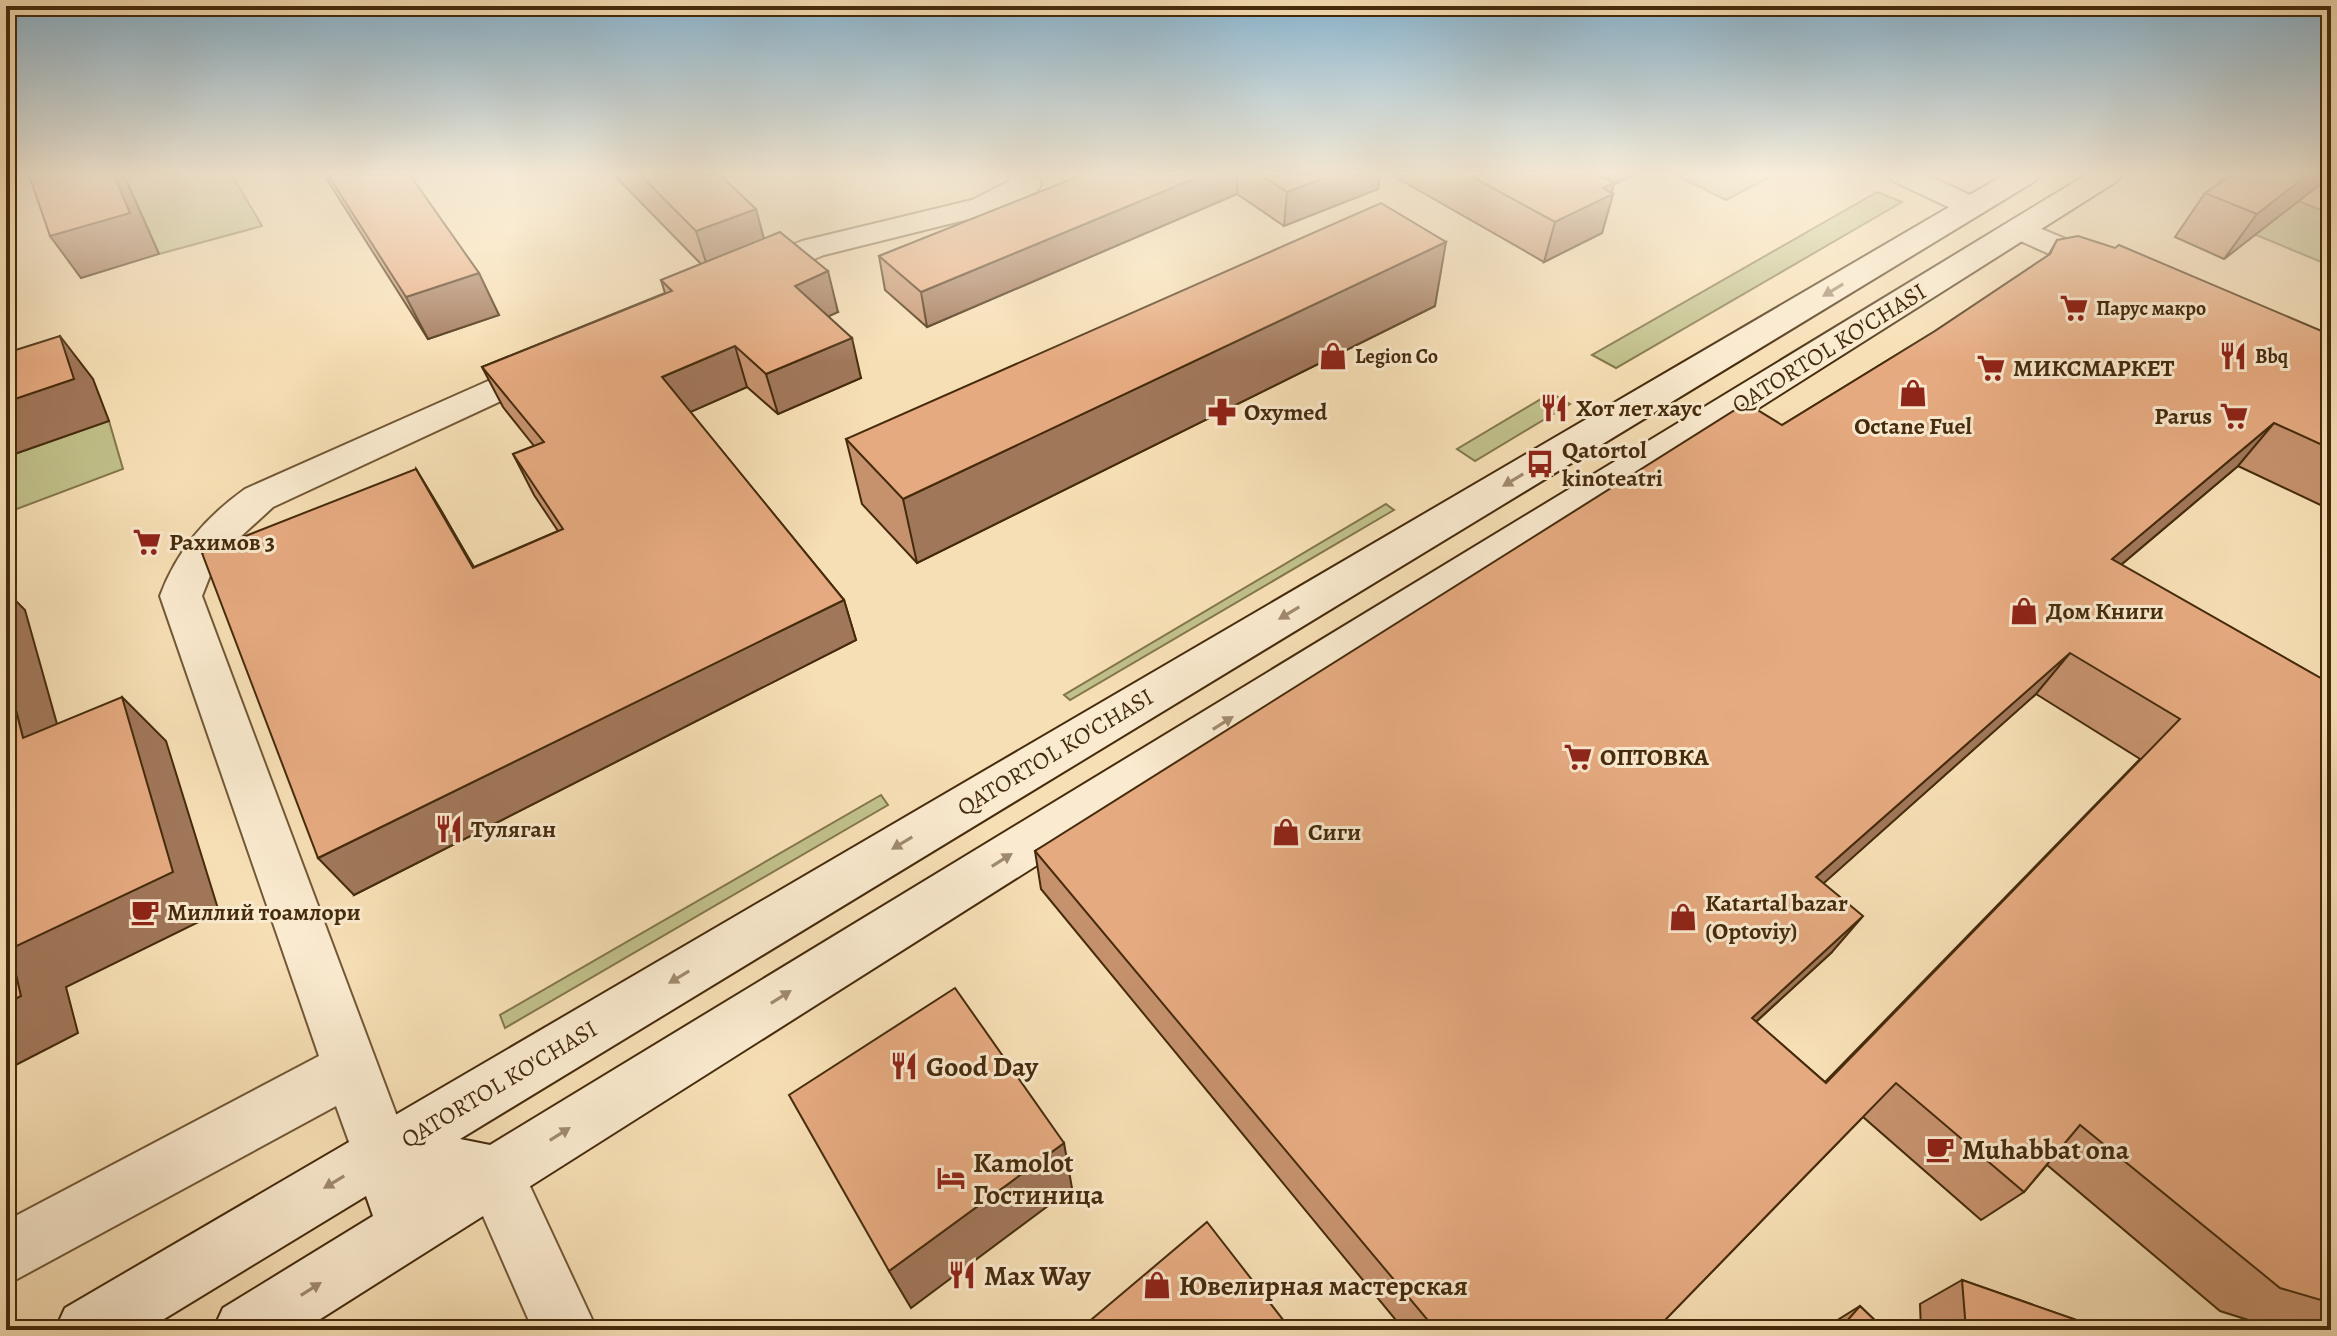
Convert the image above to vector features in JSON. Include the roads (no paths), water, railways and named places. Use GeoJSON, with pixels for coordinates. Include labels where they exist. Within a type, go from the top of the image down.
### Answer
{"type":"FeatureCollection","features":[{"type":"Feature","properties":{"kind":"main road"},"geometry":{"type":"LineString","coordinates":[[725,284],[813,248],[857,237]]}},
{"type":"Feature","properties":{"kind":"main road","name":"QATORTOL KO'CHASI"},"geometry":{"type":"LineString","coordinates":[[87,1330],[1921,237]]}},
{"type":"Feature","properties":{"kind":"main road","name":"QATORTOL KO'CHASI"},"geometry":{"type":"LineString","coordinates":[[245,1330],[2007,237]]}},
{"type":"Feature","properties":{"kind":"main road"},"geometry":{"type":"LineString","coordinates":[[2039,237],[2143,284]]}},
{"type":"Feature","properties":{"kind":"main road"},"geometry":{"type":"LineString","coordinates":[[407,1230],[181,596],[188,571],[229,519],[259,498],[572,354]]}},
{"type":"Feature","properties":{"kind":"main road"},"geometry":{"type":"LineString","coordinates":[[1636,407],[1685,437]]}},
{"type":"Feature","properties":{"kind":"main road"},"geometry":{"type":"LineString","coordinates":[[6,1254],[350,1069]]}},
{"type":"Feature","properties":{"kind":"main road"},"geometry":{"type":"LineString","coordinates":[[461,1106],[565,1330]]}},
{"type":"Feature","properties":{"kind":"main road"},"geometry":{"type":"LineString","coordinates":[[382,1154],[494,1175]]}},
{"type":"Feature","properties":{"kind":"place","name":"Парус макро"},"geometry":{"type":"Point","coordinates":[2074,308]}},
{"type":"Feature","properties":{"kind":"place","name":"Legion Co"},"geometry":{"type":"Point","coordinates":[1333,356]}},
{"type":"Feature","properties":{"kind":"place","name":"Bbq"},"geometry":{"type":"Point","coordinates":[2233,356]}},
{"type":"Feature","properties":{"kind":"place","name":"МИКСМАРКЕТ"},"geometry":{"type":"Point","coordinates":[1991,368]}},
{"type":"Feature","properties":{"kind":"place","name":"Octane Fuel"},"geometry":{"type":"Point","coordinates":[1913,393]}},
{"type":"Feature","properties":{"kind":"place","name":"Хот лет хаус"},"geometry":{"type":"Point","coordinates":[1554,408]}},
{"type":"Feature","properties":{"kind":"place","name":"Oxymed"},"geometry":{"type":"Point","coordinates":[1222,412]}},
{"type":"Feature","properties":{"kind":"place","name":"Parus"},"geometry":{"type":"Point","coordinates":[2234,416]}},
{"type":"Feature","properties":{"kind":"place","name":"Qatortol kinoteatri"},"geometry":{"type":"Point","coordinates":[1540,464]}},
{"type":"Feature","properties":{"kind":"place","name":"Рахимов 3"},"geometry":{"type":"Point","coordinates":[147,542]}},
{"type":"Feature","properties":{"kind":"place","name":"Дом Книги"},"geometry":{"type":"Point","coordinates":[2024,611]}},
{"type":"Feature","properties":{"kind":"place","name":"ОПТОВКА"},"geometry":{"type":"Point","coordinates":[1578,757]}},
{"type":"Feature","properties":{"kind":"place","name":"Туляган"},"geometry":{"type":"Point","coordinates":[449,829]}},
{"type":"Feature","properties":{"kind":"place","name":"Сиги"},"geometry":{"type":"Point","coordinates":[1286,832]}},
{"type":"Feature","properties":{"kind":"place","name":"Миллий тоамлори"},"geometry":{"type":"Point","coordinates":[145,912]}},
{"type":"Feature","properties":{"kind":"place","name":"Katartal bazar (Optoviy)"},"geometry":{"type":"Point","coordinates":[1683,917]}},
{"type":"Feature","properties":{"kind":"place","name":"Good Day"},"geometry":{"type":"Point","coordinates":[904,1066]}},
{"type":"Feature","properties":{"kind":"place","name":"Muhabbat ona"},"geometry":{"type":"Point","coordinates":[1940,1149]}},
{"type":"Feature","properties":{"kind":"place","name":"Kamolot Гостиница"},"geometry":{"type":"Point","coordinates":[951,1178]}},
{"type":"Feature","properties":{"kind":"place","name":"Max Way"},"geometry":{"type":"Point","coordinates":[962,1275]}},
{"type":"Feature","properties":{"kind":"place","name":"Ювелирная мастерская"},"geometry":{"type":"Point","coordinates":[1157,1285]}}]}
